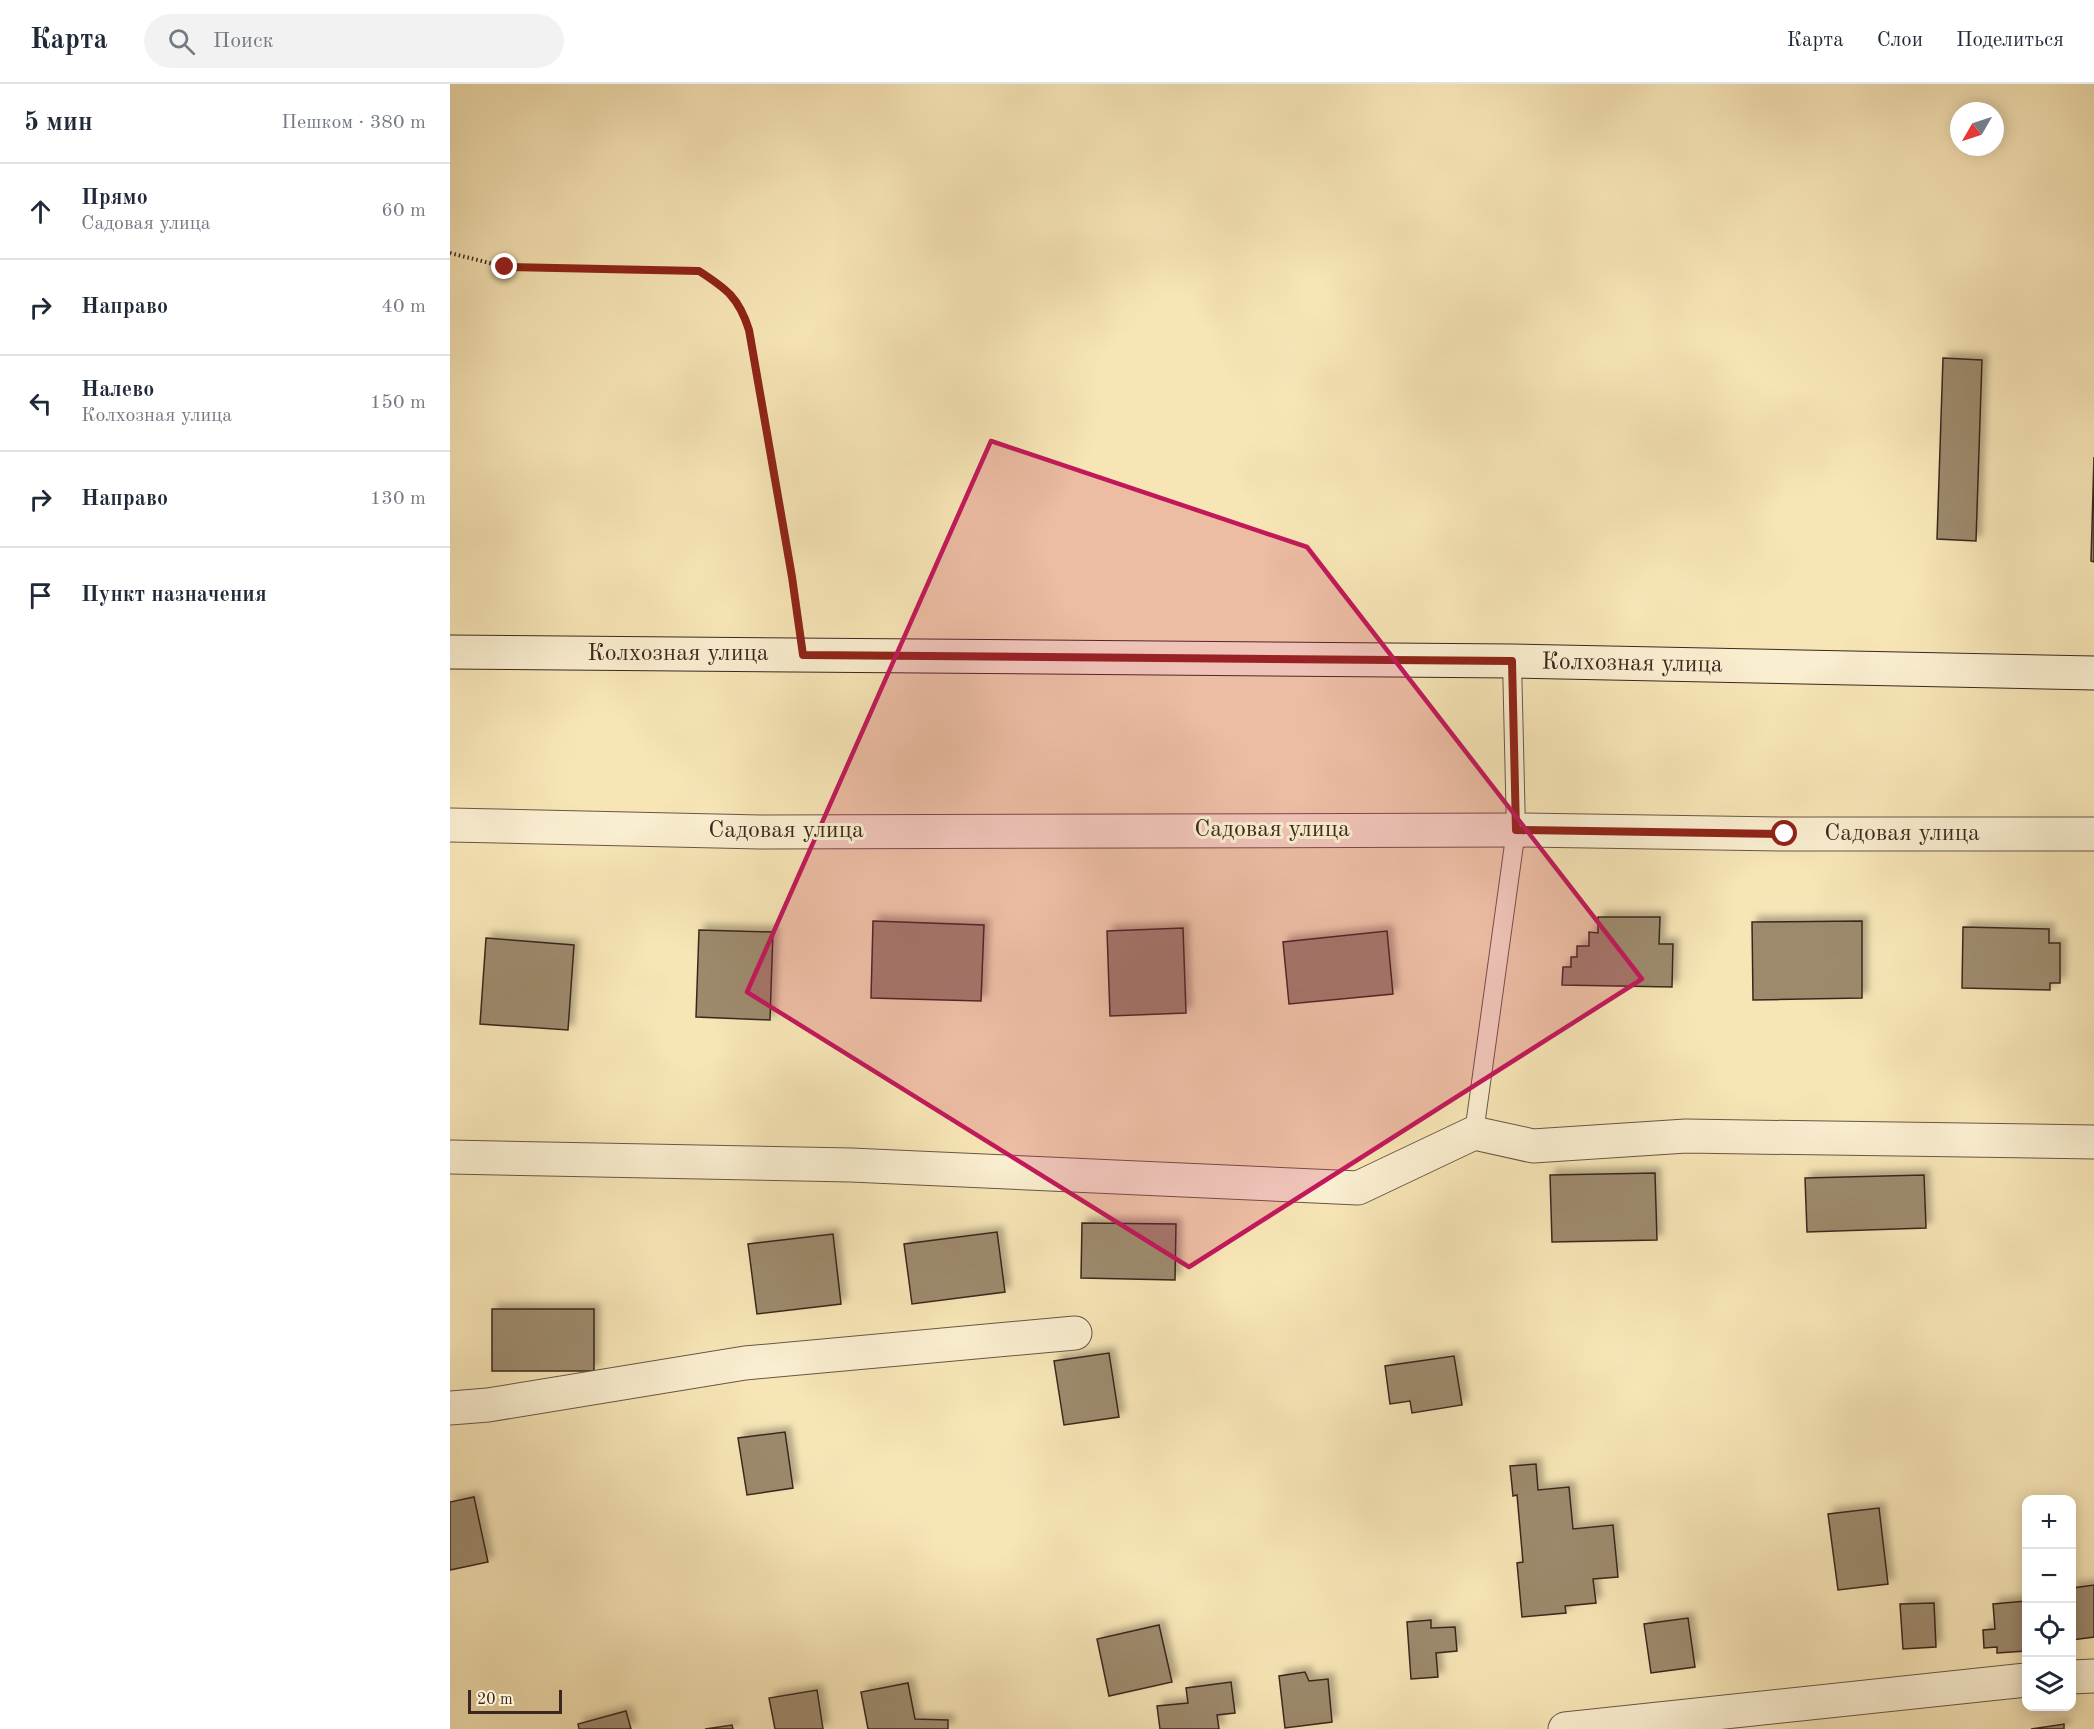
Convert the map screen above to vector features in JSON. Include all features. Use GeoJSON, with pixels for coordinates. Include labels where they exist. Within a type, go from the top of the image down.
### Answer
{"type":"FeatureCollection","features":[{"type":"Feature","properties":{"kind":"street","name":"Колхозная улица"},"geometry":{"type":"LineString","coordinates":[[450,652],[1512,661],[2094,673]]}},
{"type":"Feature","properties":{"kind":"street","name":"Садовая улица"},"geometry":{"type":"LineString","coordinates":[[450,825],[760,832],[1516,830],[1785,834],[2094,834]]}},
{"type":"Feature","properties":{"kind":"street"},"geometry":{"type":"LineString","coordinates":[[450,1157],[851,1165],[1358,1188],[1474,1133],[1533,1146],[1686,1136],[2094,1142]]}},
{"type":"Feature","properties":{"kind":"street"},"geometry":{"type":"LineString","coordinates":[[450,1408],[488,1405],[745,1363],[1075,1333]]}},
{"type":"Feature","properties":{"kind":"street"},"geometry":{"type":"LineString","coordinates":[[2076,1677],[2094,1676]]}},
{"type":"Feature","properties":{"kind":"street"},"geometry":{"type":"LineString","coordinates":[[1565,1729],[2022,1680]]}},
{"type":"Feature","properties":{"kind":"lane"},"geometry":{"type":"LineString","coordinates":[[1474,1133],[1516,830],[1512,661]]}},
{"type":"Feature","properties":{"kind":"path"},"geometry":{"type":"LineString","coordinates":[[450,253],[505,267],[699,271],[724,287],[743,310],[749,330],[792,577],[803,655]]}},
{"type":"Feature","properties":{"kind":"highlighted area"},"geometry":{"type":"Polygon","coordinates":[[[991,441],[1307,547],[1642,979],[1189,1267],[747,992],[991,441]]]}},
{"type":"Feature","properties":{"kind":"building"},"geometry":{"type":"Polygon","coordinates":[[[1943,358],[1982,360],[1976,541],[1937,539],[1943,358]]]}},
{"type":"Feature","properties":{"kind":"building"},"geometry":{"type":"Polygon","coordinates":[[[2094,457],[2094,562],[2091,561],[2094,457]]]}},
{"type":"Feature","properties":{"kind":"building"},"geometry":{"type":"Polygon","coordinates":[[[1598,917],[1660,917],[1659,944],[1673,944],[1672,987],[1562,985],[1563,967],[1571,967],[1571,957],[1577,957],[1577,946],[1589,946],[1589,932],[1598,933],[1598,917]]]}},
{"type":"Feature","properties":{"kind":"building"},"geometry":{"type":"Polygon","coordinates":[[[873,921],[984,925],[981,1001],[871,998],[873,921]]]}},
{"type":"Feature","properties":{"kind":"building"},"geometry":{"type":"Polygon","coordinates":[[[1862,921],[1862,998],[1753,1000],[1752,922],[1862,921]]]}},
{"type":"Feature","properties":{"kind":"building"},"geometry":{"type":"Polygon","coordinates":[[[1963,927],[2049,929],[2049,943],[2060,943],[2060,983],[2050,983],[2050,990],[1962,988],[1963,927]]]}},
{"type":"Feature","properties":{"kind":"building"},"geometry":{"type":"Polygon","coordinates":[[[1183,928],[1186,1013],[1110,1016],[1107,931],[1183,928]]]}},
{"type":"Feature","properties":{"kind":"building"},"geometry":{"type":"Polygon","coordinates":[[[699,930],[773,932],[770,1020],[696,1017],[699,930]]]}},
{"type":"Feature","properties":{"kind":"building"},"geometry":{"type":"Polygon","coordinates":[[[1387,931],[1393,994],[1289,1004],[1283,942],[1387,931]]]}},
{"type":"Feature","properties":{"kind":"building"},"geometry":{"type":"Polygon","coordinates":[[[486,938],[574,945],[568,1030],[480,1024],[486,938]]]}},
{"type":"Feature","properties":{"kind":"building"},"geometry":{"type":"Polygon","coordinates":[[[1655,1173],[1657,1240],[1552,1242],[1550,1175],[1655,1173]]]}},
{"type":"Feature","properties":{"kind":"building"},"geometry":{"type":"Polygon","coordinates":[[[1924,1175],[1926,1228],[1807,1232],[1805,1178],[1924,1175]]]}},
{"type":"Feature","properties":{"kind":"building"},"geometry":{"type":"Polygon","coordinates":[[[1082,1223],[1176,1224],[1175,1280],[1081,1278],[1082,1223]]]}},
{"type":"Feature","properties":{"kind":"building"},"geometry":{"type":"Polygon","coordinates":[[[997,1232],[1005,1292],[912,1304],[904,1244],[997,1232]]]}},
{"type":"Feature","properties":{"kind":"building"},"geometry":{"type":"Polygon","coordinates":[[[833,1234],[841,1304],[757,1314],[748,1244],[833,1234]]]}},
{"type":"Feature","properties":{"kind":"building"},"geometry":{"type":"Polygon","coordinates":[[[492,1309],[594,1309],[594,1371],[492,1371],[492,1309]]]}},
{"type":"Feature","properties":{"kind":"building"},"geometry":{"type":"Polygon","coordinates":[[[1109,1353],[1119,1417],[1064,1425],[1054,1361],[1109,1353]]]}},
{"type":"Feature","properties":{"kind":"building"},"geometry":{"type":"Polygon","coordinates":[[[1454,1356],[1462,1405],[1412,1413],[1410,1401],[1390,1404],[1385,1366],[1454,1356]]]}},
{"type":"Feature","properties":{"kind":"building"},"geometry":{"type":"Polygon","coordinates":[[[785,1432],[793,1488],[747,1495],[738,1438],[785,1432]]]}},
{"type":"Feature","properties":{"kind":"building"},"geometry":{"type":"Polygon","coordinates":[[[1536,1464],[1538,1490],[1569,1487],[1573,1529],[1613,1525],[1618,1577],[1593,1579],[1596,1603],[1565,1606],[1566,1613],[1522,1617],[1517,1563],[1523,1562],[1517,1495],[1513,1496],[1510,1466],[1536,1464]]]}},
{"type":"Feature","properties":{"kind":"building"},"geometry":{"type":"Polygon","coordinates":[[[474,1497],[488,1562],[450,1570],[450,1502],[474,1497]]]}},
{"type":"Feature","properties":{"kind":"building"},"geometry":{"type":"Polygon","coordinates":[[[1879,1508],[1888,1584],[1838,1590],[1828,1514],[1879,1508]]]}},
{"type":"Feature","properties":{"kind":"building"},"geometry":{"type":"Polygon","coordinates":[[[2094,1585],[2094,1637],[2076,1639],[2076,1587],[2094,1585]]]}},
{"type":"Feature","properties":{"kind":"building"},"geometry":{"type":"Polygon","coordinates":[[[2022,1601],[2022,1651],[1997,1653],[1997,1647],[1984,1648],[1983,1630],[1995,1629],[1993,1604],[2022,1601]]]}},
{"type":"Feature","properties":{"kind":"building"},"geometry":{"type":"Polygon","coordinates":[[[1934,1603],[1936,1647],[1903,1649],[1900,1604],[1934,1603]]]}},
{"type":"Feature","properties":{"kind":"building"},"geometry":{"type":"Polygon","coordinates":[[[1688,1618],[1695,1667],[1651,1673],[1644,1624],[1688,1618]]]}},
{"type":"Feature","properties":{"kind":"building"},"geometry":{"type":"Polygon","coordinates":[[[1431,1620],[1431,1628],[1455,1627],[1457,1651],[1436,1653],[1438,1677],[1411,1679],[1407,1622],[1431,1620]]]}},
{"type":"Feature","properties":{"kind":"building"},"geometry":{"type":"Polygon","coordinates":[[[1159,1625],[1172,1682],[1109,1696],[1097,1639],[1159,1625]]]}},
{"type":"Feature","properties":{"kind":"building"},"geometry":{"type":"Polygon","coordinates":[[[1305,1672],[1309,1681],[1328,1679],[1332,1722],[1285,1728],[1279,1676],[1305,1672]]]}},
{"type":"Feature","properties":{"kind":"building"},"geometry":{"type":"Polygon","coordinates":[[[1231,1682],[1235,1713],[1217,1715],[1219,1729],[1160,1729],[1157,1706],[1188,1703],[1186,1688],[1231,1682]]]}},
{"type":"Feature","properties":{"kind":"building"},"geometry":{"type":"Polygon","coordinates":[[[908,1683],[915,1719],[948,1720],[948,1729],[868,1729],[861,1692],[908,1683]]]}},
{"type":"Feature","properties":{"kind":"building"},"geometry":{"type":"Polygon","coordinates":[[[817,1690],[823,1729],[775,1729],[769,1698],[817,1690]]]}},
{"type":"Feature","properties":{"kind":"building"},"geometry":{"type":"Polygon","coordinates":[[[626,1711],[631,1729],[579,1729],[578,1724],[626,1711]]]}},
{"type":"Feature","properties":{"kind":"building"},"geometry":{"type":"Polygon","coordinates":[[[2064,1724],[2064,1729],[2031,1729],[2064,1724]]]}},
{"type":"Feature","properties":{"kind":"building"},"geometry":{"type":"Polygon","coordinates":[[[732,1725],[733,1729],[705,1729],[732,1725]]]}},
{"type":"Feature","properties":{"kind":"route"},"geometry":{"type":"LineString","coordinates":[[505,267],[699,271],[724,287],[743,310],[749,330],[792,577],[803,655],[1512,661],[1516,830],[1785,834]]}}]}
